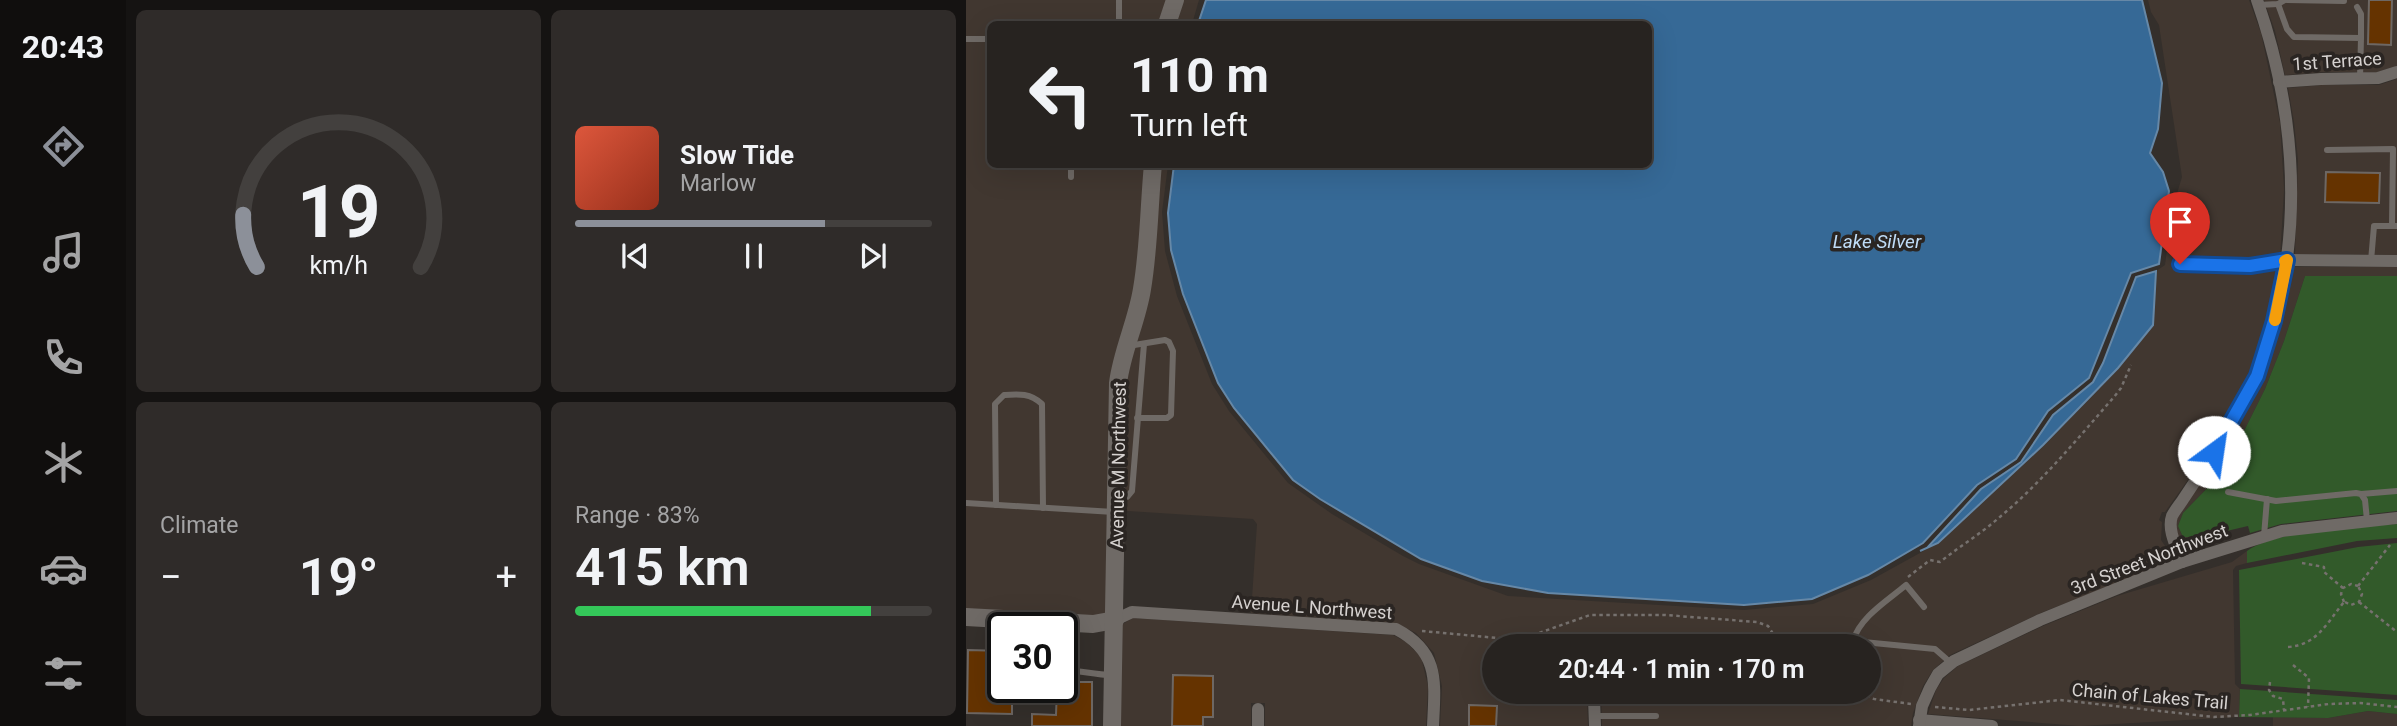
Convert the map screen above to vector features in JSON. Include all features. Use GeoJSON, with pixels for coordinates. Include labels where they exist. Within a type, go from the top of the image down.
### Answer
{"type":"FeatureCollection","features":[{"type":"Feature","properties":{"kind":"street"},"geometry":{"type":"LineString","coordinates":[[1168,21],[1175,0]]}},
{"type":"Feature","properties":{"kind":"street"},"geometry":{"type":"LineString","coordinates":[[2182,562],[2174,540],[2172,516],[2221,441],[2252,387],[2272,331],[2287,260],[2291,160],[2287,123],[2268,32],[2257,2]]}},
{"type":"Feature","properties":{"kind":"street","name":"1st Terrace"},"geometry":{"type":"LineString","coordinates":[[2280,82],[2388,77],[2397,72]]}},
{"type":"Feature","properties":{"kind":"street","name":"Avenue M Northwest"},"geometry":{"type":"LineString","coordinates":[[1112,726],[1119,374],[1135,345],[1153,168]]}},
{"type":"Feature","properties":{"kind":"street"},"geometry":{"type":"LineString","coordinates":[[2287,260],[2397,261]]}},
{"type":"Feature","properties":{"kind":"street","name":"3rd Street Northwest"},"geometry":{"type":"LineString","coordinates":[[1951,663],[2040,620],[2182,562],[2282,531],[2397,518]]}},
{"type":"Feature","properties":{"kind":"street","name":"Avenue L Northwest"},"geometry":{"type":"LineString","coordinates":[[1115,620],[1132,612],[1395,629],[1411,637],[1427,654],[1435,686],[1433,726]]}},
{"type":"Feature","properties":{"kind":"street"},"geometry":{"type":"LineString","coordinates":[[966,617],[987,619]]}},
{"type":"Feature","properties":{"kind":"street"},"geometry":{"type":"LineString","coordinates":[[1078,624],[1115,620]]}},
{"type":"Feature","properties":{"kind":"street"},"geometry":{"type":"LineString","coordinates":[[1951,663],[1938,674],[1922,706],[1919,723],[1992,726]]}},
{"type":"Feature","properties":{"kind":"street"},"geometry":{"type":"LineString","coordinates":[[1258,709],[1258,726]]}},
{"type":"Feature","properties":{"kind":"lane"},"geometry":{"type":"LineString","coordinates":[[1119,0],[1119,21]]}},
{"type":"Feature","properties":{"kind":"lane"},"geometry":{"type":"LineString","coordinates":[[2257,2],[2278,4],[2286,0],[2344,1]]}},
{"type":"Feature","properties":{"kind":"lane"},"geometry":{"type":"LineString","coordinates":[[2278,4],[2287,29],[2294,37],[2361,38]]}},
{"type":"Feature","properties":{"kind":"lane"},"geometry":{"type":"LineString","coordinates":[[2357,7],[2361,14],[2360,78]]}},
{"type":"Feature","properties":{"kind":"lane"},"geometry":{"type":"LineString","coordinates":[[966,39],[987,39]]}},
{"type":"Feature","properties":{"kind":"lane"},"geometry":{"type":"LineString","coordinates":[[2327,150],[2393,149],[2395,226],[2374,226],[2371,261]]}},
{"type":"Feature","properties":{"kind":"lane"},"geometry":{"type":"LineString","coordinates":[[1071,168],[1071,177]]}},
{"type":"Feature","properties":{"kind":"lane"},"geometry":{"type":"LineString","coordinates":[[2180,264],[2250,266],[2287,260]]}},
{"type":"Feature","properties":{"kind":"lane"},"geometry":{"type":"LineString","coordinates":[[966,503],[1043,508],[1116,505],[1127,497],[1132,491],[1137,418],[1138,406],[1135,345],[1165,341],[1172,347],[1172,409],[1167,418],[1137,418]]}},
{"type":"Feature","properties":{"kind":"lane"},"geometry":{"type":"LineString","coordinates":[[996,505],[995,404],[1003,395],[1024,394],[1035,397],[1042,404],[1043,508]]}},
{"type":"Feature","properties":{"kind":"lane"},"geometry":{"type":"LineString","coordinates":[[1118,406],[1138,406]]}},
{"type":"Feature","properties":{"kind":"lane"},"geometry":{"type":"LineString","coordinates":[[2228,492],[2276,501],[2397,491]]}},
{"type":"Feature","properties":{"kind":"lane"},"geometry":{"type":"LineString","coordinates":[[2361,494],[2365,500],[2367,520]]}},
{"type":"Feature","properties":{"kind":"lane"},"geometry":{"type":"LineString","coordinates":[[2264,536],[2267,499]]}},
{"type":"Feature","properties":{"kind":"lane"},"geometry":{"type":"LineString","coordinates":[[1855,634],[1869,615],[1906,585],[1924,607]]}},
{"type":"Feature","properties":{"kind":"lane"},"geometry":{"type":"LineString","coordinates":[[1881,644],[1935,649],[1951,663]]}},
{"type":"Feature","properties":{"kind":"lane"},"geometry":{"type":"LineString","coordinates":[[1078,670],[1085,670],[1093,675],[1112,674]]}},
{"type":"Feature","properties":{"kind":"lane"},"geometry":{"type":"LineString","coordinates":[[1595,721],[1656,716]]}},
{"type":"Feature","properties":{"kind":"path"},"geometry":{"type":"LineString","coordinates":[[1900,582],[1930,560],[1940,562],[2001,517],[2067,451],[2114,397],[2131,365]]}},
{"type":"Feature","properties":{"kind":"path"},"geometry":{"type":"LineString","coordinates":[[2358,586],[2390,545]]}},
{"type":"Feature","properties":{"kind":"path"},"geometry":{"type":"LineString","coordinates":[[2302,563],[2324,566],[2324,572],[2343,588]]}},
{"type":"Feature","properties":{"kind":"path"},"geometry":{"type":"LineString","coordinates":[[2351,584],[2358,586],[2362,594],[2359,602],[2351,605],[2344,602],[2341,594],[2343,588],[2351,584]]}},
{"type":"Feature","properties":{"kind":"path"},"geometry":{"type":"LineString","coordinates":[[2288,648],[2312,641],[2344,602]]}},
{"type":"Feature","properties":{"kind":"path"},"geometry":{"type":"LineString","coordinates":[[2359,602],[2397,632]]}},
{"type":"Feature","properties":{"kind":"path"},"geometry":{"type":"LineString","coordinates":[[1536,634],[1590,615],[1665,615],[1757,622],[1768,626],[1773,634]]}},
{"type":"Feature","properties":{"kind":"path"},"geometry":{"type":"LineString","coordinates":[[1411,637],[1414,632],[1419,631],[1482,637]]}},
{"type":"Feature","properties":{"kind":"path"},"geometry":{"type":"LineString","coordinates":[[2293,665],[2309,678],[2308,707]]}},
{"type":"Feature","properties":{"kind":"path"},"geometry":{"type":"LineString","coordinates":[[2270,682],[2269,690],[2273,696],[2283,699],[2284,710]]}},
{"type":"Feature","properties":{"kind":"path","name":"Chain of Lakes Trail"},"geometry":{"type":"LineString","coordinates":[[1881,700],[1969,710],[2060,700],[2214,717],[2360,703],[2397,707]]}},
{"type":"Feature","properties":{"kind":"shaded area"},"geometry":{"type":"Polygon","coordinates":[[[966,0],[1168,0],[1161,21],[987,21],[987,168],[1146,168],[1137,277],[1129,316],[1108,615],[1092,618],[1078,617],[1078,612],[966,611],[966,0]]]}},
{"type":"Feature","properties":{"kind":"shaded area"},"geometry":{"type":"Polygon","coordinates":[[[1183,0],[1199,0],[1193,21],[1175,21],[1183,0]]]}},
{"type":"Feature","properties":{"kind":"shaded area"},"geometry":{"type":"Polygon","coordinates":[[[2148,0],[2249,0],[2261,33],[2280,123],[2284,189],[2280,260],[2259,349],[2245,384],[2190,477],[2165,512],[2162,512],[2159,520],[2162,522],[2161,540],[2180,564],[2112,585],[2043,612],[1950,655],[1933,670],[1923,686],[1911,726],[1602,726],[1601,704],[1881,704],[1881,634],[1482,634],[1482,704],[1587,704],[1588,726],[1440,726],[1442,686],[1434,653],[1416,633],[1396,623],[1251,613],[1257,524],[1253,519],[1128,511],[1123,513],[1125,384],[1160,168],[1168,168],[1162,212],[1165,251],[1177,296],[1212,384],[1229,411],[1288,483],[1332,514],[1403,556],[1508,596],[1744,610],[1813,604],[1871,580],[1938,543],[2043,445],[2118,368],[2153,325],[2156,271],[2165,265],[2172,210],[2182,177],[2159,25],[2148,0]]]}},
{"type":"Feature","properties":{"kind":"shaded area"},"geometry":{"type":"Polygon","coordinates":[[[2264,0],[2397,0],[2397,66],[2377,72],[2285,75],[2275,31],[2264,0]]]}},
{"type":"Feature","properties":{"kind":"shaded area"},"geometry":{"type":"Polygon","coordinates":[[[2397,79],[2397,255],[2295,254],[2298,160],[2288,88],[2379,85],[2397,79]]]}},
{"type":"Feature","properties":{"kind":"shaded area"},"geometry":{"type":"Polygon","coordinates":[[[2293,267],[2397,267],[2397,276],[2305,276],[2265,389],[2242,435],[2217,478],[2183,513],[2178,526],[2183,537],[2201,537],[2179,542],[2176,538],[2176,520],[2234,432],[2263,378],[2281,323],[2293,267]]]}},
{"type":"Feature","properties":{"kind":"shaded area"},"geometry":{"type":"Polygon","coordinates":[[[2247,551],[2247,563],[2236,566],[2233,570],[2235,684],[2240,689],[2239,717],[2080,726],[1928,714],[1936,690],[1944,678],[1958,666],[2043,626],[2117,596],[2232,562],[2247,551]]]}},
{"type":"Feature","properties":{"kind":"shaded area"},"geometry":{"type":"Polygon","coordinates":[[[1133,618],[1393,635],[1406,642],[1421,657],[1428,686],[1426,726],[1265,726],[1265,703],[1251,703],[1251,726],[1119,726],[1121,625],[1133,618]]]}},
{"type":"Feature","properties":{"kind":"shaded area"},"geometry":{"type":"Polygon","coordinates":[[[2368,711],[2397,714],[2397,726],[2273,726],[2273,717],[2328,718],[2368,711]]]}},
{"type":"Feature","properties":{"kind":"green space"},"geometry":{"type":"Polygon","coordinates":[[[2305,276],[2397,276],[2397,511],[2281,524],[2250,533],[2248,526],[2201,537],[2183,537],[2178,526],[2183,513],[2217,478],[2265,389],[2305,276]]]}},
{"type":"Feature","properties":{"kind":"green space"},"geometry":{"type":"Polygon","coordinates":[[[2397,524],[2397,538],[2357,541],[2247,563],[2247,551],[2277,538],[2340,528],[2397,524]]]}},
{"type":"Feature","properties":{"kind":"green space"},"geometry":{"type":"Polygon","coordinates":[[[2397,543],[2397,695],[2241,684],[2239,570],[2358,547],[2397,543]]]}},
{"type":"Feature","properties":{"kind":"green space"},"geometry":{"type":"Polygon","coordinates":[[[2240,689],[2397,700],[2397,714],[2368,711],[2328,718],[2239,717],[2240,689]]]}},
{"type":"Feature","properties":{"kind":"water","name":"Lake Silver"},"geometry":{"type":"Polygon","coordinates":[[[1206,0],[2142,0],[2162,83],[2158,129],[2150,153],[2163,172],[2169,191],[2159,264],[2131,273],[2089,378],[2048,411],[2016,459],[1977,485],[1923,543],[1868,575],[1812,599],[1744,605],[1548,593],[1482,581],[1421,559],[1320,499],[1293,480],[1234,408],[1218,383],[1183,294],[1171,250],[1168,213],[1174,168],[1652,168],[1652,21],[1199,21],[1206,0]]]}},
{"type":"Feature","properties":{"kind":"water"},"geometry":{"type":"Polygon","coordinates":[[[2156,271],[2153,325],[2118,368],[2043,445],[1938,543],[1927,548],[1981,489],[2021,462],[2053,415],[2093,382],[2136,277],[2156,271]]]}},
{"type":"Feature","properties":{"kind":"building"},"geometry":{"type":"Polygon","coordinates":[[[2369,0],[2392,0],[2391,45],[2368,44],[2369,0]]]}},
{"type":"Feature","properties":{"kind":"building"},"geometry":{"type":"Polygon","coordinates":[[[2326,172],[2380,173],[2379,203],[2325,202],[2326,172]]]}},
{"type":"Feature","properties":{"kind":"building"},"geometry":{"type":"Polygon","coordinates":[[[968,650],[987,651],[987,703],[1012,703],[1012,714],[967,713],[968,650]]]}},
{"type":"Feature","properties":{"kind":"building"},"geometry":{"type":"Polygon","coordinates":[[[1173,675],[1213,676],[1213,717],[1203,717],[1203,726],[1172,726],[1173,675]]]}},
{"type":"Feature","properties":{"kind":"building"},"geometry":{"type":"Polygon","coordinates":[[[1078,677],[1079,682],[1092,682],[1092,726],[1032,726],[1032,714],[1056,715],[1056,703],[1078,703],[1078,677]]]}},
{"type":"Feature","properties":{"kind":"building"},"geometry":{"type":"Polygon","coordinates":[[[1469,705],[1497,706],[1496,726],[1469,726],[1469,705]]]}},
{"type":"Feature","properties":{"kind":"slow traffic"},"geometry":{"type":"LineString","coordinates":[[2275,320],[2287,260],[2285,261]]}},
{"type":"Feature","properties":{"kind":"route"},"geometry":{"type":"LineString","coordinates":[[2180,264],[2250,266],[2287,260],[2274,321],[2257,376],[2214,452]]}}]}
